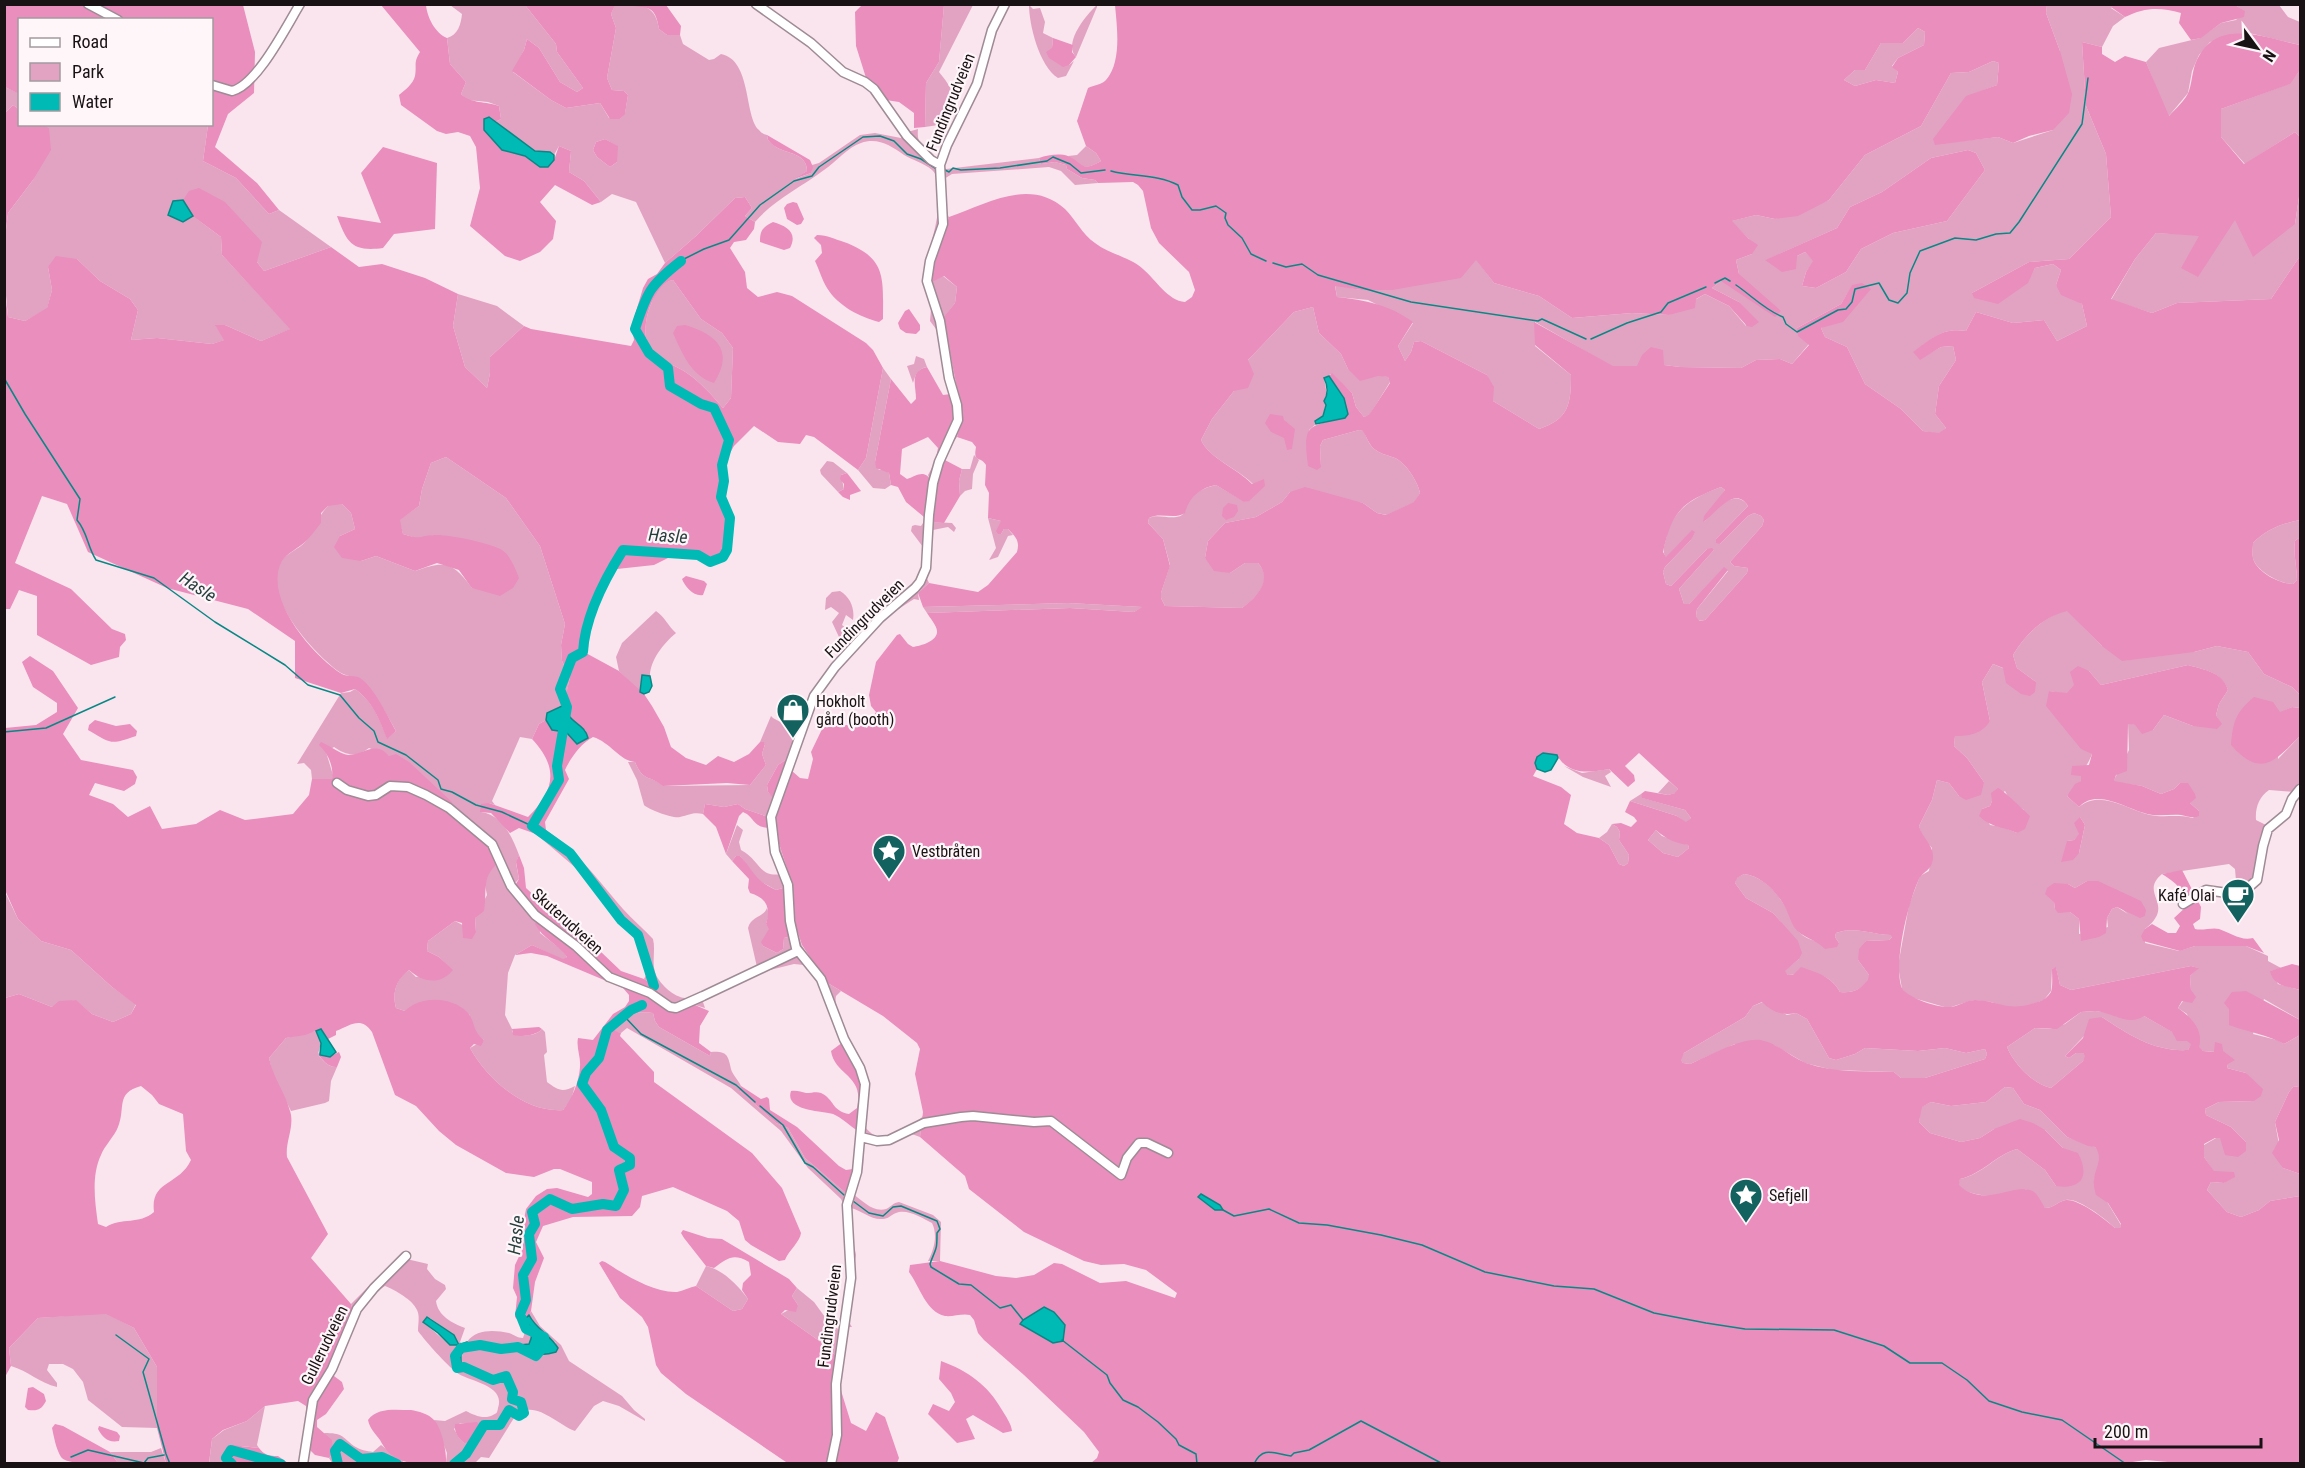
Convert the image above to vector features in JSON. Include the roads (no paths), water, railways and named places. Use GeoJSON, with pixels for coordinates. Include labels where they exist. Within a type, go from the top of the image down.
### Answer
{"type":"FeatureCollection","features":[{"type":"Feature","properties":{"kind":"street"},"geometry":{"type":"LineString","coordinates":[[88,4],[114,18]]}},
{"type":"Feature","properties":{"kind":"street"},"geometry":{"type":"LineString","coordinates":[[213,85],[232,91],[247,84],[300,4]]}},
{"type":"Feature","properties":{"kind":"street"},"geometry":{"type":"LineString","coordinates":[[756,4],[814,45],[843,72],[865,82],[873,89],[907,136],[931,160],[940,165]]}},
{"type":"Feature","properties":{"kind":"street","name":"Fundingrudveien"},"geometry":{"type":"LineString","coordinates":[[831,1464],[837,1435],[836,1384],[851,1278],[848,1204],[857,1173],[865,1090],[863,1076],[844,1039],[822,979],[798,951],[790,921],[788,885],[772,839],[771,817],[814,696],[850,650],[880,618],[915,588],[923,576],[928,556],[929,515],[936,472],[958,420],[940,321],[927,281],[930,261],[943,224],[940,165],[976,84],[992,30],[1005,4]]}},
{"type":"Feature","properties":{"kind":"street","name":"Skuterudveien"},"geometry":{"type":"LineString","coordinates":[[337,783],[347,790],[368,796],[376,795],[390,786],[408,787],[448,808],[492,844],[511,886],[535,915],[576,946],[609,977],[651,994],[667,1006],[676,1008],[798,951]]}},
{"type":"Feature","properties":{"kind":"street"},"geometry":{"type":"LineString","coordinates":[[2183,904],[2206,890],[2227,893],[2242,890],[2254,884],[2257,880],[2268,829],[2286,814],[2292,799],[2301,789]]}},
{"type":"Feature","properties":{"kind":"street"},"geometry":{"type":"LineString","coordinates":[[861,1137],[883,1141],[924,1123],[973,1116],[1034,1122],[1051,1121],[1121,1175],[1127,1158],[1138,1143],[1147,1143],[1168,1153]]}},
{"type":"Feature","properties":{"kind":"street","name":"Gullerudveien"},"geometry":{"type":"LineString","coordinates":[[303,1464],[313,1400],[332,1369],[357,1310],[368,1295],[406,1256]]}},
{"type":"Feature","properties":{"kind":"water"},"geometry":{"type":"Polygon","coordinates":[[[489,117],[535,151],[550,152],[554,155],[554,160],[548,167],[540,167],[525,156],[502,150],[484,130],[484,119],[489,117]]]}},
{"type":"Feature","properties":{"kind":"water"},"geometry":{"type":"Polygon","coordinates":[[[183,200],[193,216],[183,222],[168,215],[173,201],[183,200]]]}},
{"type":"Feature","properties":{"kind":"water"},"geometry":{"type":"Polygon","coordinates":[[[1329,376],[1344,398],[1348,414],[1345,418],[1316,424],[1315,421],[1323,416],[1326,405],[1324,401],[1327,389],[1324,378],[1329,376]]]}},
{"type":"Feature","properties":{"kind":"water"},"geometry":{"type":"Polygon","coordinates":[[[642,675],[650,676],[652,686],[649,692],[644,694],[640,692],[642,675]]]}},
{"type":"Feature","properties":{"kind":"water"},"geometry":{"type":"Polygon","coordinates":[[[564,705],[566,712],[583,729],[588,738],[577,744],[566,732],[552,730],[546,720],[547,713],[564,705]]]}},
{"type":"Feature","properties":{"kind":"water"},"geometry":{"type":"Polygon","coordinates":[[[1543,753],[1557,755],[1558,758],[1551,770],[1545,772],[1537,769],[1535,763],[1537,757],[1543,753]]]}},
{"type":"Feature","properties":{"kind":"water"},"geometry":{"type":"Polygon","coordinates":[[[321,1029],[336,1052],[330,1057],[320,1055],[321,1043],[316,1031],[321,1029]]]}},
{"type":"Feature","properties":{"kind":"water"},"geometry":{"type":"Polygon","coordinates":[[[1201,1194],[1220,1205],[1223,1210],[1215,1210],[1198,1197],[1201,1194]]]}},
{"type":"Feature","properties":{"kind":"water"},"geometry":{"type":"Polygon","coordinates":[[[1044,1307],[1054,1312],[1065,1325],[1063,1341],[1053,1343],[1020,1324],[1044,1307]]]}},
{"type":"Feature","properties":{"kind":"water"},"geometry":{"type":"Polygon","coordinates":[[[529,1315],[555,1343],[558,1348],[556,1352],[537,1354],[519,1349],[520,1345],[529,1344],[531,1340],[531,1330],[524,1320],[529,1315]]]}},
{"type":"Feature","properties":{"kind":"water"},"geometry":{"type":"Polygon","coordinates":[[[427,1317],[454,1335],[459,1345],[467,1342],[469,1345],[461,1354],[461,1363],[455,1364],[452,1359],[457,1345],[450,1345],[423,1322],[427,1317]]]}},
{"type":"Feature","properties":{"kind":"waterway"},"geometry":{"type":"LineString","coordinates":[[1736,285],[1764,307],[1783,317],[1786,324],[1797,332],[1838,310],[1846,309],[1852,302],[1855,289],[1879,283],[1889,300],[1898,303],[1907,293],[1910,273],[1920,251],[1955,238],[1976,240],[1996,234],[2010,233],[2082,124],[2088,78]]}},
{"type":"Feature","properties":{"kind":"waterway"},"geometry":{"type":"LineString","coordinates":[[682,260],[729,240],[760,205],[794,181],[812,176],[819,167],[863,137],[880,136],[894,141],[907,154],[935,168]]}},
{"type":"Feature","properties":{"kind":"waterway"},"geometry":{"type":"LineString","coordinates":[[945,170],[949,172],[953,168],[961,170],[1000,168],[1047,161],[1053,157],[1070,164],[1081,173],[1105,170]]}},
{"type":"Feature","properties":{"kind":"waterway"},"geometry":{"type":"LineString","coordinates":[[1111,171],[1170,181],[1178,185],[1182,197],[1192,210],[1216,206],[1226,213],[1225,218],[1228,225],[1242,238],[1251,254],[1266,261]]}},
{"type":"Feature","properties":{"kind":"waterway","name":"Hasle"},"geometry":{"type":"LineString","coordinates":[[654,986],[638,935],[621,920],[570,853],[532,826],[559,780],[557,766],[567,707],[560,689],[572,658],[583,652],[587,625],[597,599],[623,550],[698,555],[710,562],[723,557],[727,550],[730,518],[721,497],[724,481],[722,465],[729,440],[714,408],[701,404],[670,386],[668,368],[649,353],[635,329],[651,290],[681,261]]}},
{"type":"Feature","properties":{"kind":"waterway"},"geometry":{"type":"LineString","coordinates":[[1273,263],[1286,267],[1302,264],[1318,275],[1411,302],[1538,321],[1542,319],[1586,339]]}},
{"type":"Feature","properties":{"kind":"waterway"},"geometry":{"type":"LineString","coordinates":[[1715,283],[1725,278],[1730,281]]}},
{"type":"Feature","properties":{"kind":"waterway"},"geometry":{"type":"LineString","coordinates":[[1591,339],[1627,323],[1661,312],[1668,303],[1706,287]]}},
{"type":"Feature","properties":{"kind":"waterway","name":"Hasle"},"geometry":{"type":"LineString","coordinates":[[4,378],[80,499],[77,520],[96,560],[154,578],[215,622],[285,665],[308,685],[340,695],[359,718],[374,731],[378,742],[406,755],[438,780],[441,789],[532,826]]}},
{"type":"Feature","properties":{"kind":"waterway"},"geometry":{"type":"LineString","coordinates":[[4,732],[46,728],[115,697]]}},
{"type":"Feature","properties":{"kind":"waterway","name":"Hasle"},"geometry":{"type":"LineString","coordinates":[[454,1464],[466,1454],[484,1425],[500,1425],[509,1410],[519,1416],[524,1413],[521,1402],[512,1399],[513,1392],[506,1376],[493,1380],[464,1367],[457,1368],[455,1356],[461,1348],[480,1345],[501,1349],[518,1347],[536,1356],[544,1346],[544,1337],[526,1329],[520,1314],[526,1300],[523,1275],[532,1259],[529,1234],[535,1224],[532,1212],[550,1199],[572,1209],[603,1204],[616,1206],[624,1190],[619,1170],[630,1165],[630,1158],[614,1147],[601,1110],[582,1084],[586,1073],[599,1058],[607,1030],[631,1010],[642,1005]]}},
{"type":"Feature","properties":{"kind":"waterway"},"geometry":{"type":"LineString","coordinates":[[624,1016],[641,1034],[736,1085],[755,1102]]}},
{"type":"Feature","properties":{"kind":"waterway"},"geometry":{"type":"LineString","coordinates":[[760,1106],[783,1125],[805,1163],[813,1167],[844,1195]]}},
{"type":"Feature","properties":{"kind":"waterway"},"geometry":{"type":"LineString","coordinates":[[853,1201],[869,1213],[883,1216],[893,1207],[901,1206],[937,1221],[940,1229],[937,1233],[931,1267],[959,1284],[971,1285],[1000,1308],[1011,1305],[1023,1320]]}},
{"type":"Feature","properties":{"kind":"waterway"},"geometry":{"type":"LineString","coordinates":[[1223,1210],[1234,1216],[1269,1209],[1299,1223],[1327,1225],[1381,1235],[1422,1245],[1485,1272],[1554,1286],[1594,1289],[1654,1313],[1745,1329],[1834,1330],[1884,1346],[1910,1363],[1942,1363],[1967,1380],[1989,1401],[2022,1412],[2062,1420],[2126,1464]]}},
{"type":"Feature","properties":{"kind":"waterway"},"geometry":{"type":"LineString","coordinates":[[116,1335],[149,1359],[143,1372],[170,1464]]}},
{"type":"Feature","properties":{"kind":"waterway"},"geometry":{"type":"LineString","coordinates":[[1062,1340],[1107,1375],[1123,1400],[1138,1407],[1158,1422],[1176,1439],[1179,1445],[1196,1454],[1197,1464]]}},
{"type":"Feature","properties":{"kind":"waterway"},"geometry":{"type":"LineString","coordinates":[[1254,1464],[1261,1454],[1270,1452],[1291,1456],[1294,1453],[1309,1450],[1361,1421],[1443,1464]]}},
{"type":"Feature","properties":{"kind":"waterway","name":"Hasle"},"geometry":{"type":"LineString","coordinates":[[338,1464],[335,1451],[340,1444],[361,1459],[382,1457],[397,1464]]}},
{"type":"Feature","properties":{"kind":"waterway"},"geometry":{"type":"LineString","coordinates":[[71,1457],[88,1450],[144,1463],[148,1458],[164,1455]]}},
{"type":"Feature","properties":{"kind":"waterway","name":"Hasle"},"geometry":{"type":"LineString","coordinates":[[232,1464],[226,1458],[231,1450],[281,1464]]}},
{"type":"Feature","properties":{"kind":"place","name":"Hokholt gård (booth)"},"geometry":{"type":"Point","coordinates":[793,739]}},
{"type":"Feature","properties":{"kind":"place","name":"Vestbråten"},"geometry":{"type":"Point","coordinates":[889,880]}},
{"type":"Feature","properties":{"kind":"place","name":"Kafé Olai"},"geometry":{"type":"Point","coordinates":[2238,924]}},
{"type":"Feature","properties":{"kind":"place","name":"Sefjell"},"geometry":{"type":"Point","coordinates":[1746,1224]}}]}
